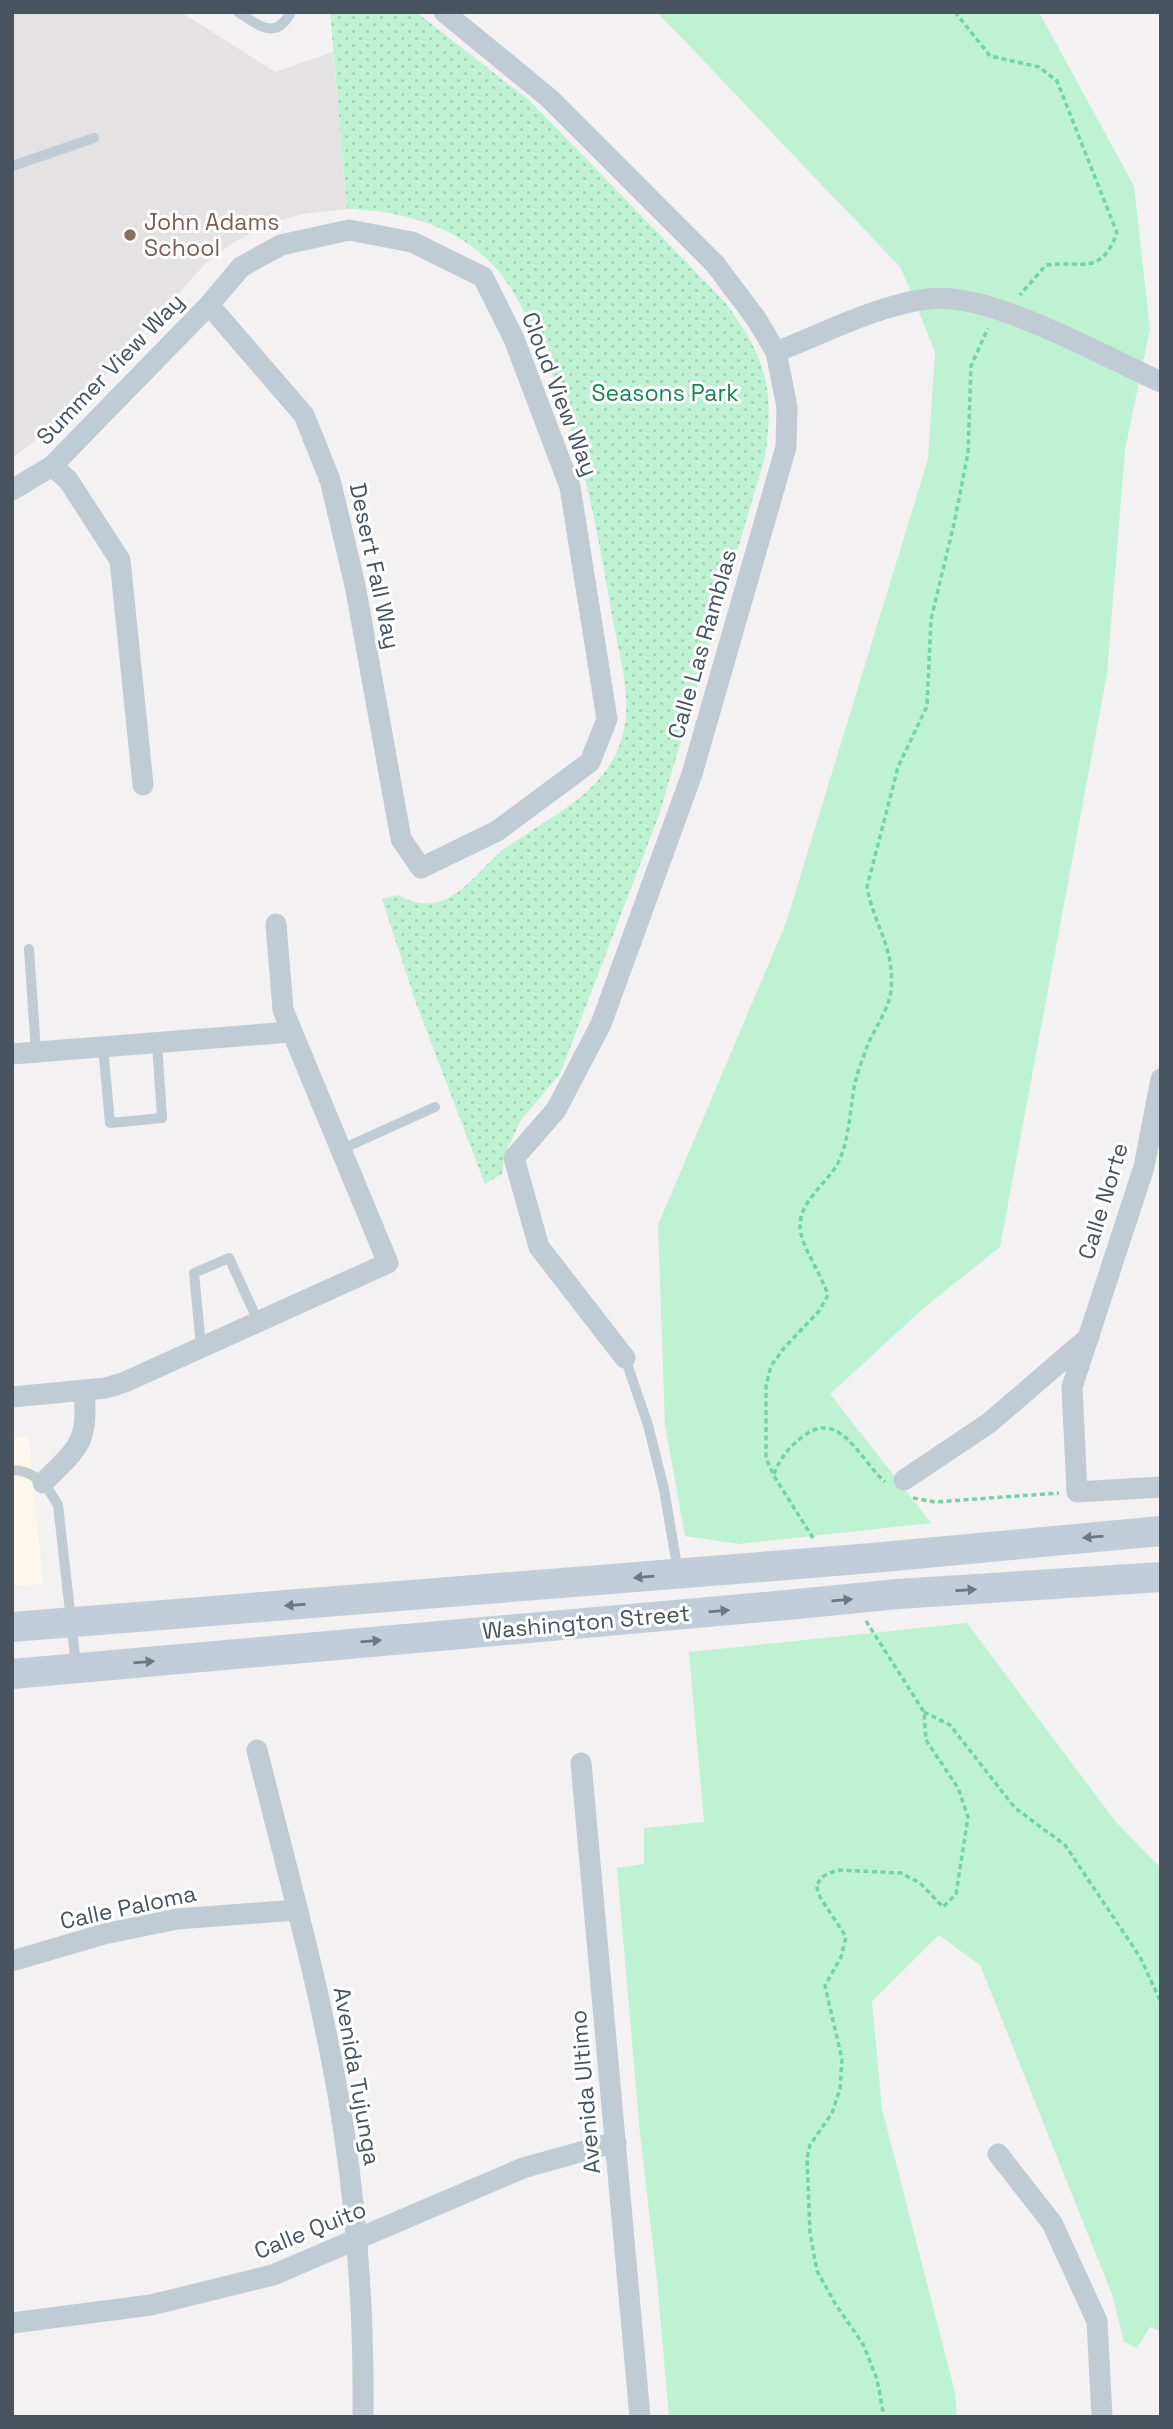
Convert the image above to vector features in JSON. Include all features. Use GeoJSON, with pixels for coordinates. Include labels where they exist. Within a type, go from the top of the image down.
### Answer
{"type":"FeatureCollection","features":[{"type":"Feature","properties":{"kind":"main road","name":"Washington Street"},"geometry":{"type":"LineString","coordinates":[[12,1627],[872,1558],[1161,1531]]}},
{"type":"Feature","properties":{"kind":"main road","name":"Washington Street"},"geometry":{"type":"LineString","coordinates":[[12,1674],[898,1594],[1161,1577]]}},
{"type":"Feature","properties":{"kind":"street","name":"Calle Las Ramblas"},"geometry":{"type":"LineString","coordinates":[[444,12],[550,98],[715,264],[757,320],[776,352],[788,407],[786,447],[692,774],[601,1024],[556,1111],[514,1158],[539,1247],[625,1358]]}},
{"type":"Feature","properties":{"kind":"street","name":"Cloud View Way"},"geometry":{"type":"LineString","coordinates":[[209,305],[241,267],[281,245],[349,230],[412,242],[483,277],[514,339],[570,487],[607,719],[590,762],[496,831],[421,868]]}},
{"type":"Feature","properties":{"kind":"street"},"geometry":{"type":"LineString","coordinates":[[776,352],[882,310],[925,299],[962,301],[1003,312],[1161,382]]}},
{"type":"Feature","properties":{"kind":"street","name":"Summer View Way"},"geometry":{"type":"LineString","coordinates":[[12,490],[52,466],[209,305]]}},
{"type":"Feature","properties":{"kind":"street","name":"Desert Fall Way"},"geometry":{"type":"LineString","coordinates":[[209,305],[304,415],[330,480],[355,585],[401,839],[421,868]]}},
{"type":"Feature","properties":{"kind":"street"},"geometry":{"type":"LineString","coordinates":[[52,466],[68,480],[120,561],[143,785]]}},
{"type":"Feature","properties":{"kind":"street"},"geometry":{"type":"LineString","coordinates":[[12,1397],[84,1391],[125,1382],[388,1263],[290,1032],[283,1010],[276,924]]}},
{"type":"Feature","properties":{"kind":"street"},"geometry":{"type":"LineString","coordinates":[[12,1054],[290,1032]]}},
{"type":"Feature","properties":{"kind":"street","name":"Calle Norte"},"geometry":{"type":"LineString","coordinates":[[1161,1079],[1144,1167],[1072,1387],[1077,1492],[1161,1487]]}},
{"type":"Feature","properties":{"kind":"street"},"geometry":{"type":"LineString","coordinates":[[904,1480],[989,1423],[1088,1337]]}},
{"type":"Feature","properties":{"kind":"street"},"geometry":{"type":"LineString","coordinates":[[43,1483],[84,1435],[84,1391]]}},
{"type":"Feature","properties":{"kind":"street","name":"Avenida Tujunga"},"geometry":{"type":"LineString","coordinates":[[257,1750],[297,1910],[344,2131],[364,2341],[363,2417]]}},
{"type":"Feature","properties":{"kind":"street","name":"Avenida Ultimo"},"geometry":{"type":"LineString","coordinates":[[581,1763],[640,2417]]}},
{"type":"Feature","properties":{"kind":"street","name":"Calle Paloma"},"geometry":{"type":"LineString","coordinates":[[12,1961],[104,1934],[177,1919],[297,1910]]}},
{"type":"Feature","properties":{"kind":"street","name":"Calle Quito"},"geometry":{"type":"LineString","coordinates":[[12,2323],[151,2305],[273,2275],[523,2168],[616,2142]]}},
{"type":"Feature","properties":{"kind":"street"},"geometry":{"type":"LineString","coordinates":[[998,2154],[1052,2223],[1097,2321],[1102,2417]]}},
{"type":"Feature","properties":{"kind":"lane"},"geometry":{"type":"LineString","coordinates":[[239,12],[264,28],[274,29],[283,26],[291,12]]}},
{"type":"Feature","properties":{"kind":"lane"},"geometry":{"type":"LineString","coordinates":[[12,166],[94,138]]}},
{"type":"Feature","properties":{"kind":"lane"},"geometry":{"type":"LineString","coordinates":[[29,949],[36,1052]]}},
{"type":"Feature","properties":{"kind":"lane"},"geometry":{"type":"LineString","coordinates":[[103,1047],[110,1123],[162,1118],[157,1043]]}},
{"type":"Feature","properties":{"kind":"lane"},"geometry":{"type":"LineString","coordinates":[[340,1150],[435,1107]]}},
{"type":"Feature","properties":{"kind":"lane"},"geometry":{"type":"LineString","coordinates":[[201,1347],[194,1273],[229,1258],[258,1321]]}},
{"type":"Feature","properties":{"kind":"lane"},"geometry":{"type":"LineString","coordinates":[[625,1358],[648,1425],[664,1489],[679,1574]]}},
{"type":"Feature","properties":{"kind":"lane"},"geometry":{"type":"LineString","coordinates":[[12,1470],[36,1477],[47,1486],[58,1505],[76,1668]]}},
{"type":"Feature","properties":{"kind":"path"},"geometry":{"type":"LineString","coordinates":[[819,1547],[774,1476],[766,1458],[766,1386],[771,1366],[783,1348],[819,1311],[828,1295],[822,1277],[802,1239],[800,1223],[808,1201],[827,1181],[839,1160],[850,1126],[856,1080],[891,994],[892,966],[885,938],[869,901],[867,887],[898,767],[927,706],[931,619],[968,453],[971,366],[990,324],[1046,265],[1065,262],[1085,266],[1111,250],[1117,233],[1057,81],[1039,67],[990,56],[955,12]]}},
{"type":"Feature","properties":{"kind":"path"},"geometry":{"type":"LineString","coordinates":[[864,1618],[924,1712],[926,1740],[958,1788],[968,1817],[956,1894],[943,1907],[920,1884],[901,1873],[837,1870],[824,1876],[816,1885],[820,1897],[846,1937],[841,1957],[825,1986],[842,2059],[840,2089],[832,2113],[810,2145],[807,2158],[810,2232],[817,2271],[863,2344],[877,2379],[884,2417]]}},
{"type":"Feature","properties":{"kind":"path"},"geometry":{"type":"LineString","coordinates":[[924,1712],[950,1725],[1015,1808],[1065,1845],[1140,1957],[1161,2002]]}},
{"type":"Feature","properties":{"kind":"shaded area","name":"John Adams School"},"geometry":{"type":"Polygon","coordinates":[[[12,12],[181,12],[275,72],[333,52],[347,209],[301,214],[265,225],[230,245],[206,263],[97,384],[12,458],[12,12]]]}},
{"type":"Feature","properties":{"kind":"shaded area"},"geometry":{"type":"Polygon","coordinates":[[[29,1436],[43,1584],[12,1586],[12,1438],[29,1436]]]}},
{"type":"Feature","properties":{"kind":"green space","name":"Seasons Park"},"geometry":{"type":"Polygon","coordinates":[[[330,12],[416,12],[530,101],[724,301],[750,339],[764,374],[767,392],[769,411],[765,457],[659,815],[560,1074],[521,1120],[504,1156],[502,1174],[485,1184],[416,1003],[382,899],[398,895],[414,902],[428,904],[452,896],[501,851],[580,798],[593,786],[614,758],[625,726],[626,696],[593,513],[576,444],[553,376],[517,298],[488,260],[440,228],[385,212],[347,209],[330,12]]]}},
{"type":"Feature","properties":{"kind":"green space"},"geometry":{"type":"Polygon","coordinates":[[[657,12],[1039,12],[1134,186],[1150,329],[1125,450],[1107,674],[1000,1247],[926,1306],[830,1394],[931,1523],[739,1544],[685,1536],[665,1425],[658,1225],[786,923],[928,459],[935,352],[901,268],[657,12]]]}},
{"type":"Feature","properties":{"kind":"green space"},"geometry":{"type":"Polygon","coordinates":[[[967,1623],[1116,1822],[1161,1868],[1161,2331],[1150,2327],[1137,2348],[1124,2342],[1113,2297],[980,1965],[939,1935],[872,2001],[882,2109],[955,2392],[957,2417],[669,2417],[640,2134],[617,1868],[644,1864],[644,1828],[704,1822],[689,1652],[967,1623]]]}},
{"type":"Feature","properties":{"kind":"place","name":"John Adams School"},"geometry":{"type":"Point","coordinates":[130,235]}}]}
